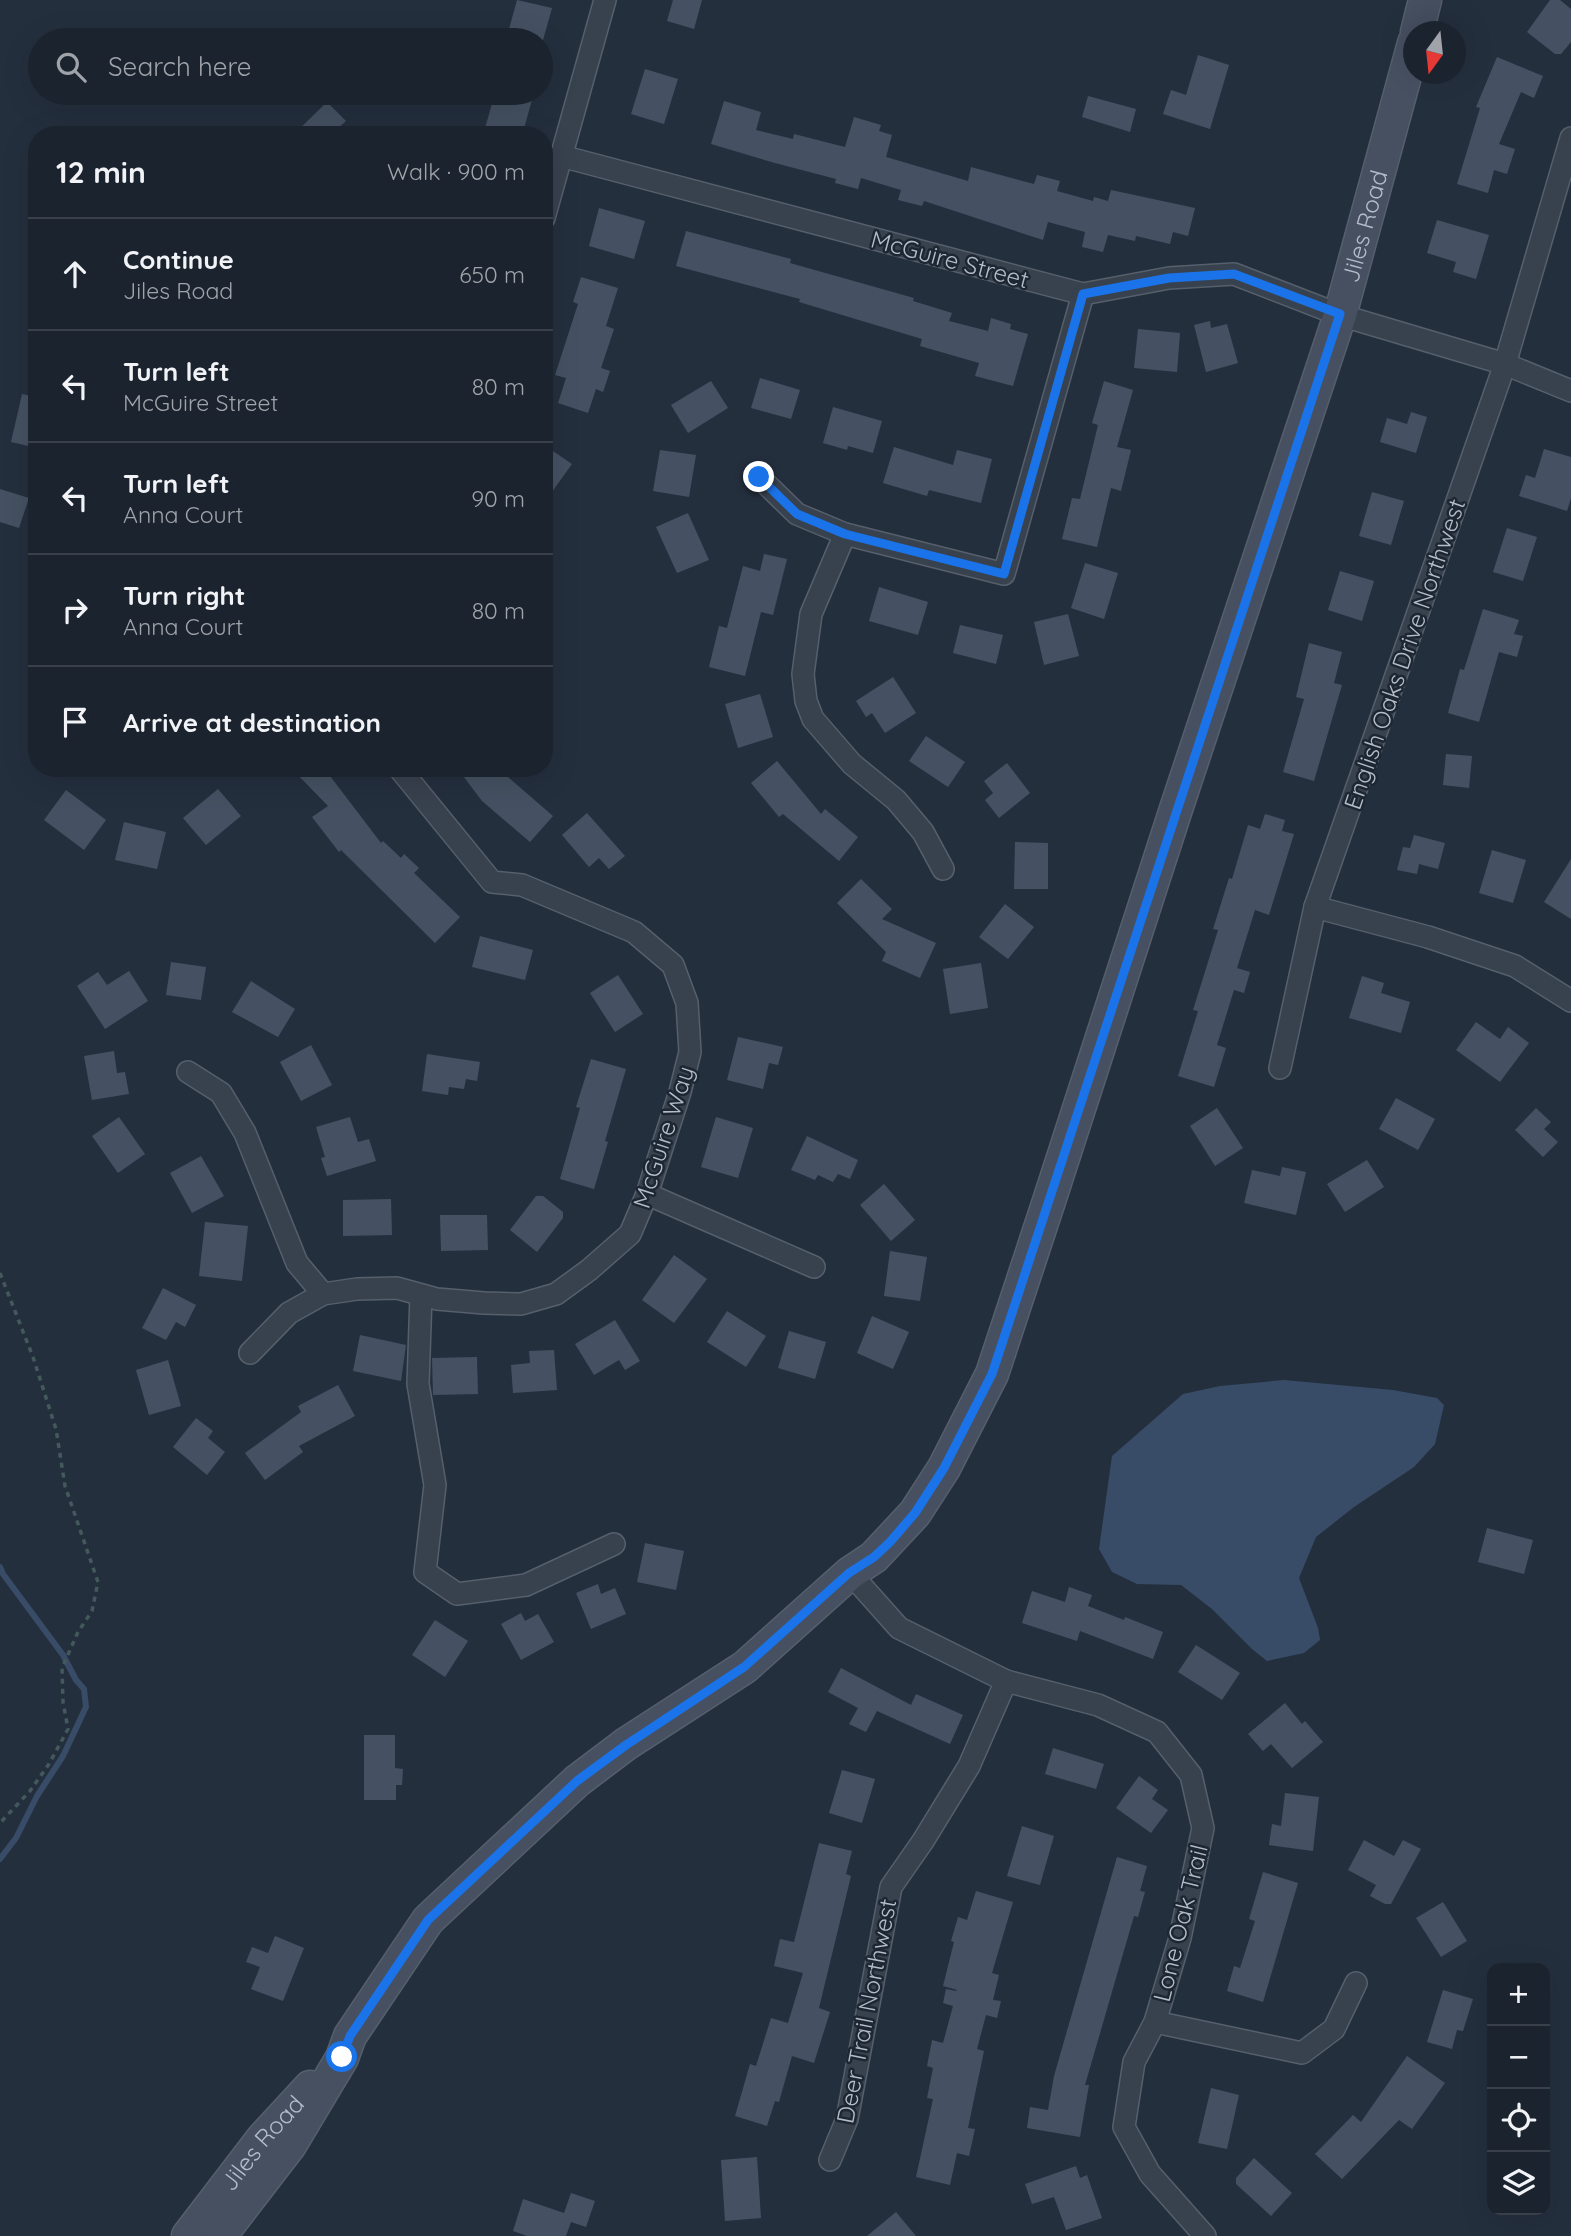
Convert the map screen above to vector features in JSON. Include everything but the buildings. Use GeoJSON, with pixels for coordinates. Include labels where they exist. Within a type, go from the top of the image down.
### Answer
{"type":"FeatureCollection","features":[{"type":"Feature","properties":{"kind":"street"},"geometry":{"type":"LineString","coordinates":[[553,185],[605,0]]}},
{"type":"Feature","properties":{"kind":"street"},"geometry":{"type":"LineString","coordinates":[[1420,21],[1425,0]]}},
{"type":"Feature","properties":{"kind":"street","name":"Jiles Road"},"geometry":{"type":"LineString","coordinates":[[220,2236],[290,2145],[342,2057],[350,2036],[428,1920],[577,1781],[636,1738],[744,1667],[849,1573],[874,1557],[915,1513],[944,1468],[992,1374],[1340,314],[1403,80]]}},
{"type":"Feature","properties":{"kind":"street","name":"English Oaks Drive Northwest"},"geometry":{"type":"LineString","coordinates":[[1280,1068],[1315,907],[1505,364],[1571,138]]}},
{"type":"Feature","properties":{"kind":"street","name":"McGuire Street"},"geometry":{"type":"LineString","coordinates":[[561,156],[1083,294],[1169,278],[1234,274],[1340,314],[1505,364],[1571,391]]}},
{"type":"Feature","properties":{"kind":"street"},"geometry":{"type":"LineString","coordinates":[[759,477],[797,514],[845,534],[1004,574],[1083,294]]}},
{"type":"Feature","properties":{"kind":"street"},"geometry":{"type":"LineString","coordinates":[[845,534],[811,614],[803,674],[806,701],[813,719],[852,764],[896,800],[922,831],[943,869]]}},
{"type":"Feature","properties":{"kind":"street","name":"McGuire Way"},"geometry":{"type":"LineString","coordinates":[[250,1353],[289,1313],[323,1294],[358,1289],[397,1288],[437,1299],[521,1304],[556,1294],[589,1270],[630,1234],[647,1194],[680,1092],[690,1052],[687,1003],[673,965],[634,932],[522,885],[492,882],[406,777]]}},
{"type":"Feature","properties":{"kind":"street"},"geometry":{"type":"LineString","coordinates":[[1315,907],[1429,937],[1515,966],[1571,1001]]}},
{"type":"Feature","properties":{"kind":"street"},"geometry":{"type":"LineString","coordinates":[[188,1072],[221,1093],[245,1133],[297,1263],[323,1294]]}},
{"type":"Feature","properties":{"kind":"street"},"geometry":{"type":"LineString","coordinates":[[647,1194],[814,1267]]}},
{"type":"Feature","properties":{"kind":"street"},"geometry":{"type":"LineString","coordinates":[[421,1295],[418,1384],[435,1485],[425,1572],[457,1594],[526,1585],[614,1544]]}},
{"type":"Feature","properties":{"kind":"street","name":"Lone Oak Trail"},"geometry":{"type":"LineString","coordinates":[[849,1573],[899,1629],[1006,1681],[1097,1705],[1157,1732],[1191,1775],[1203,1828],[1180,1938],[1155,2022],[1134,2062],[1124,2127],[1150,2174],[1205,2236]]}},
{"type":"Feature","properties":{"kind":"street","name":"Deer Trail Northwest"},"geometry":{"type":"LineString","coordinates":[[830,2160],[847,2119],[891,1887],[969,1766],[1006,1681]]}},
{"type":"Feature","properties":{"kind":"street"},"geometry":{"type":"LineString","coordinates":[[1155,2022],[1302,2053],[1334,2029],[1356,1983]]}},
{"type":"Feature","properties":{"kind":"street","name":"Jiles Road"},"geometry":{"type":"LineString","coordinates":[[188,2236],[263,2138],[342,2057]]}},
{"type":"Feature","properties":{"kind":"path"},"geometry":{"type":"LineString","coordinates":[[0,1273],[37,1369],[56,1429],[65,1486],[98,1582],[92,1611],[78,1632],[62,1668],[63,1702],[68,1729],[30,1791],[0,1823]]}},
{"type":"Feature","properties":{"kind":"water"},"geometry":{"type":"Polygon","coordinates":[[[1284,1380],[1393,1390],[1437,1398],[1444,1405],[1435,1444],[1414,1467],[1354,1507],[1316,1537],[1299,1578],[1320,1640],[1304,1653],[1267,1661],[1212,1609],[1181,1585],[1137,1584],[1112,1572],[1099,1549],[1112,1456],[1183,1394],[1220,1386],[1284,1380]]]}},
{"type":"Feature","properties":{"kind":"waterway"},"geometry":{"type":"LineString","coordinates":[[0,1567],[84,1689],[86,1707],[63,1756],[37,1796],[16,1838],[0,1859]]}},
{"type":"Feature","properties":{"kind":"route"},"geometry":{"type":"LineString","coordinates":[[342,2057],[350,2036],[428,1920],[577,1781],[626,1745],[744,1667],[849,1573],[874,1557],[915,1513],[944,1468],[992,1374],[1340,314],[1234,274],[1169,278],[1083,294],[1004,574],[845,534],[797,514],[759,477]]}}]}
